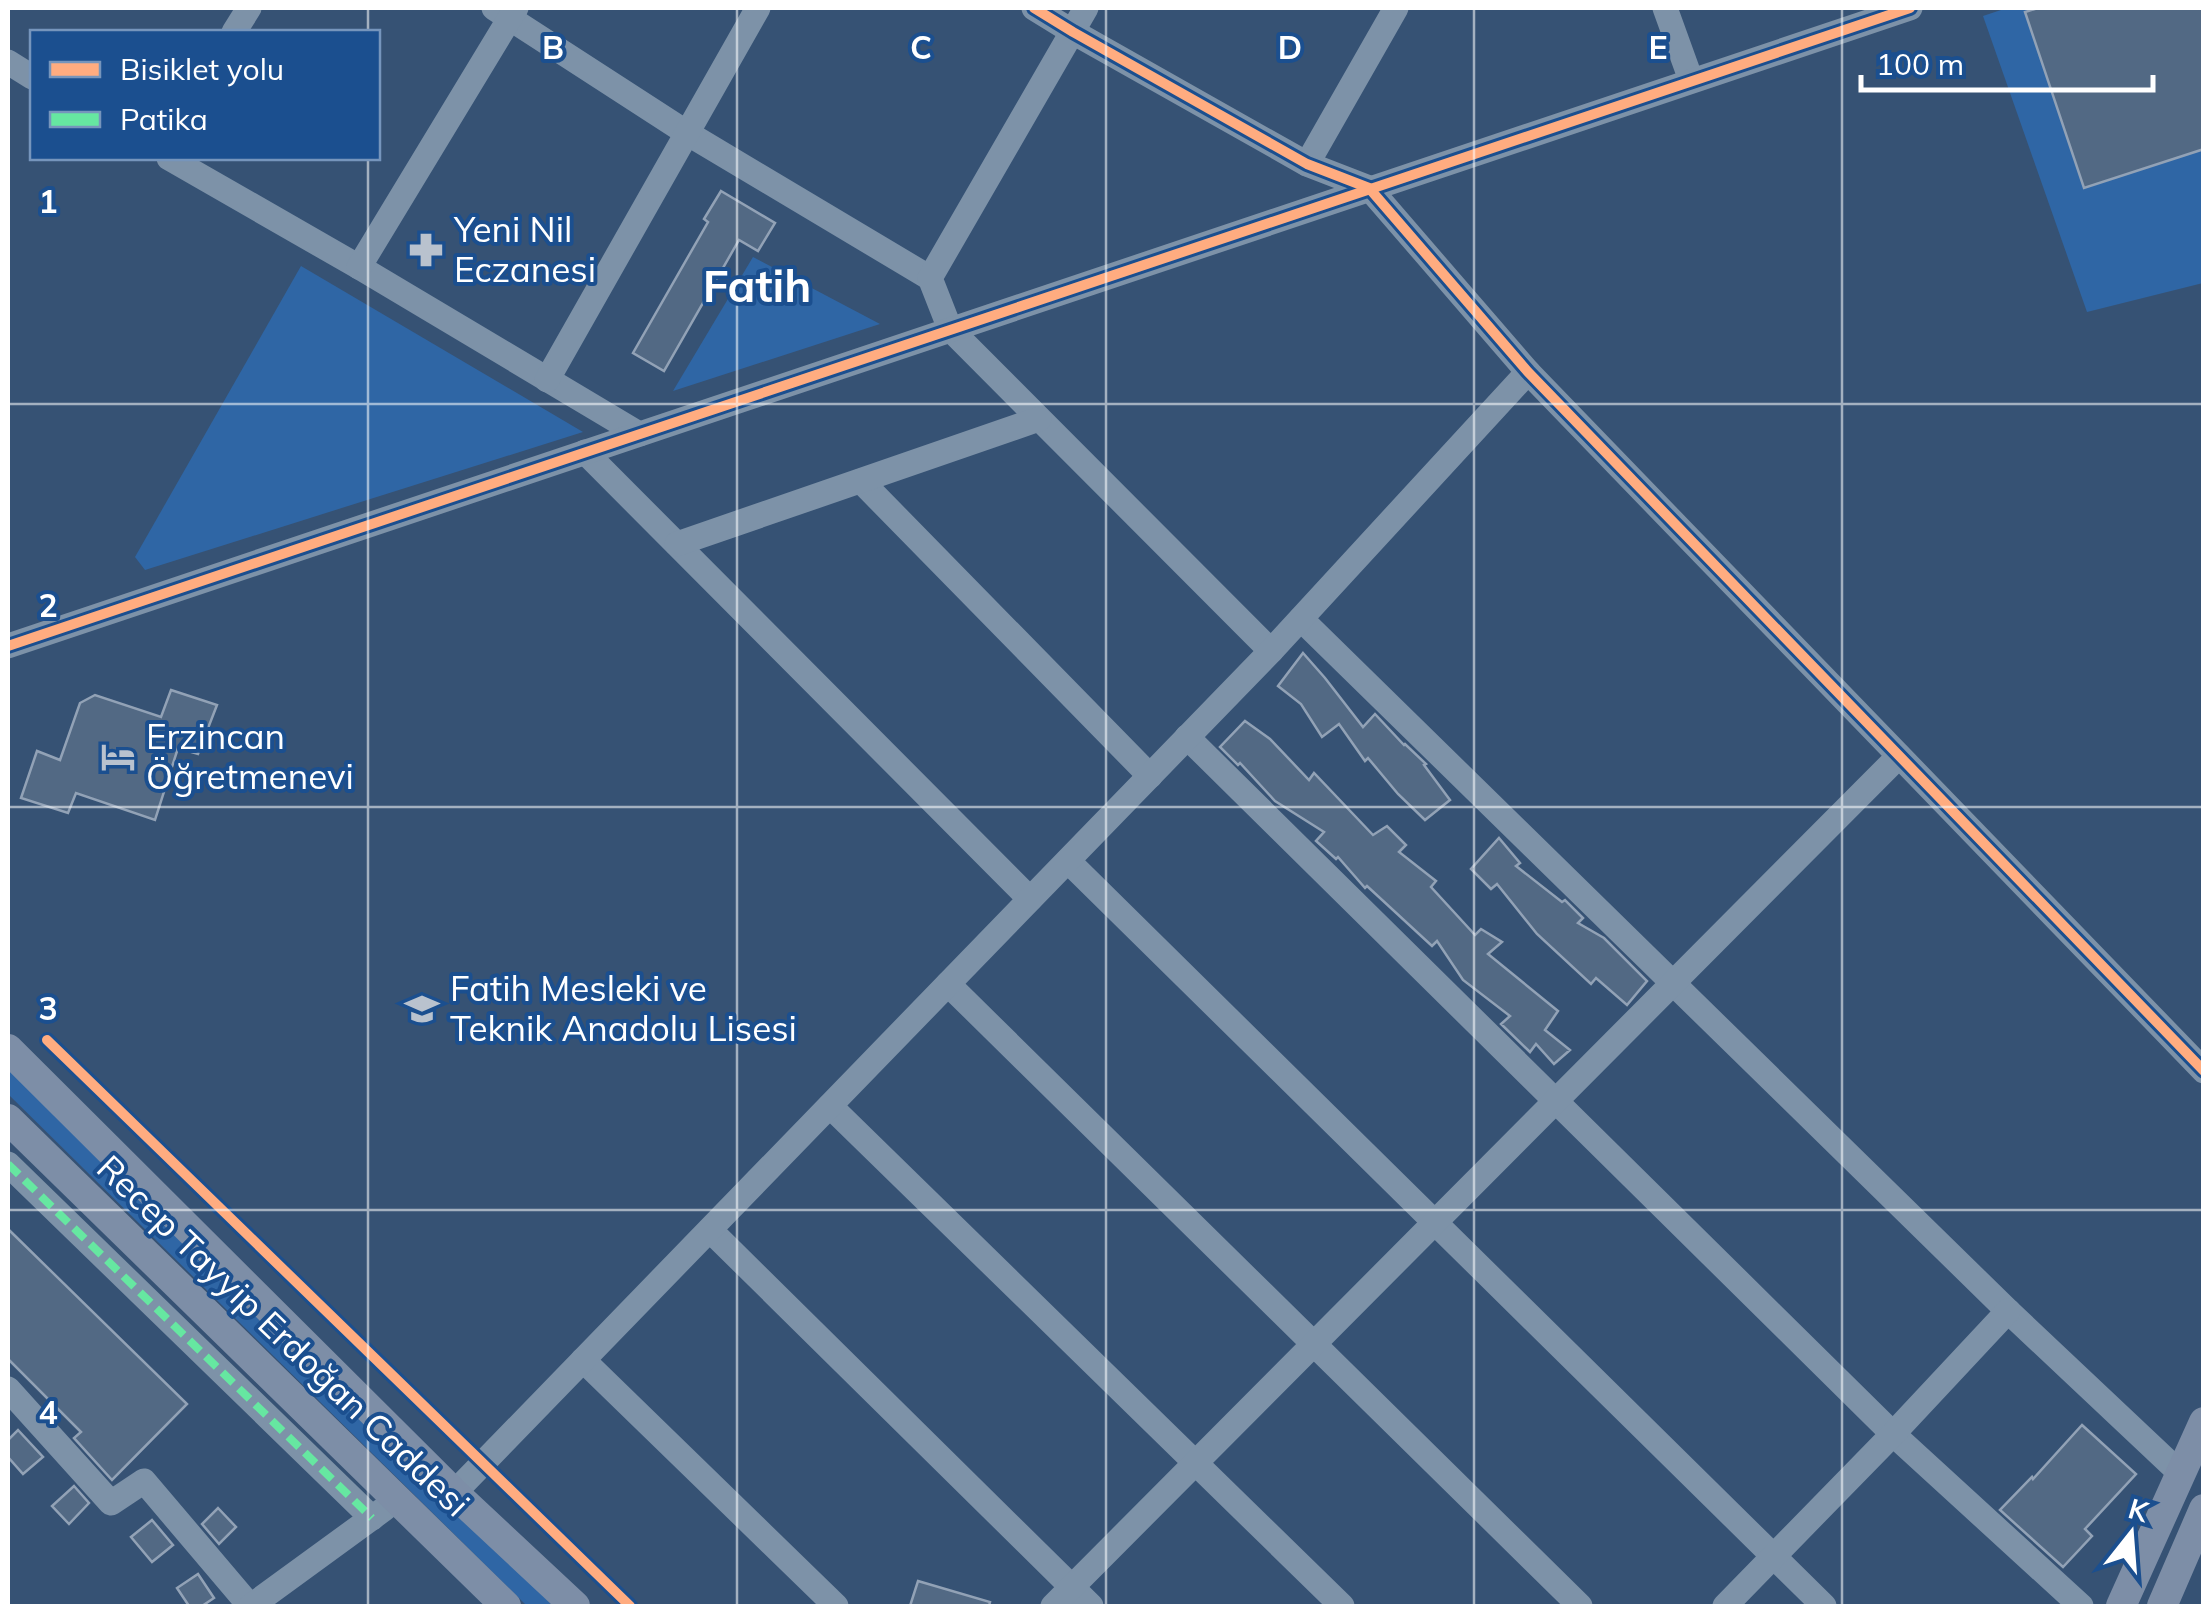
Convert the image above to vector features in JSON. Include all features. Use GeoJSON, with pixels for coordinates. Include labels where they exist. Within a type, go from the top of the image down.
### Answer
{"type":"FeatureCollection","features":[{"type":"Feature","properties":{"kind":"main road","name":"Recep Tayyip Erdoğan Caddesi"},"geometry":{"type":"LineString","coordinates":[[8,1049],[454,1493],[576,1606]]}},
{"type":"Feature","properties":{"kind":"main road","name":"Recep Tayyip Erdoğan Caddesi"},"geometry":{"type":"LineString","coordinates":[[8,1119],[384,1509],[506,1606]]}},
{"type":"Feature","properties":{"kind":"main road"},"geometry":{"type":"LineString","coordinates":[[2120,1606],[2204,1422]]}},
{"type":"Feature","properties":{"kind":"main road"},"geometry":{"type":"LineString","coordinates":[[2162,1606],[2204,1509]]}},
{"type":"Feature","properties":{"kind":"street"},"geometry":{"type":"LineString","coordinates":[[235,30],[249,8]]}},
{"type":"Feature","properties":{"kind":"street"},"geometry":{"type":"LineString","coordinates":[[547,380],[758,8]]}},
{"type":"Feature","properties":{"kind":"street"},"geometry":{"type":"LineString","coordinates":[[1034,8],[1306,164],[1369,188],[1528,372],[2204,1072]]}},
{"type":"Feature","properties":{"kind":"street"},"geometry":{"type":"LineString","coordinates":[[930,278],[1086,8]]}},
{"type":"Feature","properties":{"kind":"street"},"geometry":{"type":"LineString","coordinates":[[1306,164],[1396,8]]}},
{"type":"Feature","properties":{"kind":"street"},"geometry":{"type":"LineString","coordinates":[[1665,8],[1692,80]]}},
{"type":"Feature","properties":{"kind":"street"},"geometry":{"type":"LineString","coordinates":[[8,646],[1910,8]]}},
{"type":"Feature","properties":{"kind":"street"},"geometry":{"type":"LineString","coordinates":[[359,267],[507,11],[686,133],[930,278],[950,329],[1271,652]]}},
{"type":"Feature","properties":{"kind":"street"},"geometry":{"type":"LineString","coordinates":[[8,62],[30,76]]}},
{"type":"Feature","properties":{"kind":"street"},"geometry":{"type":"LineString","coordinates":[[172,160],[639,434]]}},
{"type":"Feature","properties":{"kind":"street"},"geometry":{"type":"LineString","coordinates":[[454,1493],[1271,652],[1528,372]]}},
{"type":"Feature","properties":{"kind":"street"},"geometry":{"type":"LineString","coordinates":[[677,544],[1039,419]]}},
{"type":"Feature","properties":{"kind":"street"},"geometry":{"type":"LineString","coordinates":[[586,452],[1030,899]]}},
{"type":"Feature","properties":{"kind":"street"},"geometry":{"type":"LineString","coordinates":[[862,480],[1150,776]]}},
{"type":"Feature","properties":{"kind":"street"},"geometry":{"type":"LineString","coordinates":[[1301,618],[2008,1311],[2182,1474]]}},
{"type":"Feature","properties":{"kind":"street"},"geometry":{"type":"LineString","coordinates":[[1188,738],[1894,1434],[2081,1606]]}},
{"type":"Feature","properties":{"kind":"street"},"geometry":{"type":"LineString","coordinates":[[1053,1606],[1898,756]]}},
{"type":"Feature","properties":{"kind":"street"},"geometry":{"type":"LineString","coordinates":[[1068,861],[1824,1606]]}},
{"type":"Feature","properties":{"kind":"street"},"geometry":{"type":"LineString","coordinates":[[948,984],[1580,1606]]}},
{"type":"Feature","properties":{"kind":"street"},"geometry":{"type":"LineString","coordinates":[[830,1106],[1342,1606]]}},
{"type":"Feature","properties":{"kind":"street"},"geometry":{"type":"LineString","coordinates":[[8,1164],[384,1509],[250,1606],[144,1481],[110,1502],[8,1389]]}},
{"type":"Feature","properties":{"kind":"street"},"geometry":{"type":"LineString","coordinates":[[710,1230],[1091,1606]]}},
{"type":"Feature","properties":{"kind":"street"},"geometry":{"type":"LineString","coordinates":[[1725,1606],[2008,1311]]}},
{"type":"Feature","properties":{"kind":"street"},"geometry":{"type":"LineString","coordinates":[[584,1360],[836,1606]]}},
{"type":"Feature","properties":{"kind":"shaded area"},"geometry":{"type":"Polygon","coordinates":[[[2007,8],[2203,8],[2203,283],[2087,312],[1983,16],[2007,8]]]}},
{"type":"Feature","properties":{"kind":"shaded area"},"geometry":{"type":"Polygon","coordinates":[[[753,257],[880,324],[673,391],[753,257]]]}},
{"type":"Feature","properties":{"kind":"shaded area"},"geometry":{"type":"Polygon","coordinates":[[[301,266],[583,432],[145,570],[135,557],[301,266]]]}},
{"type":"Feature","properties":{"kind":"shaded area"},"geometry":{"type":"Polygon","coordinates":[[[8,1068],[553,1606],[527,1606],[8,1094],[8,1068]]]}},
{"type":"Feature","properties":{"kind":"building"},"geometry":{"type":"Polygon","coordinates":[[[2038,8],[2204,8],[2204,149],[2084,188],[2025,12],[2038,8]]]}},
{"type":"Feature","properties":{"kind":"building"},"geometry":{"type":"Polygon","coordinates":[[[721,191],[775,223],[758,251],[739,240],[664,371],[633,353],[708,222],[704,219],[721,191]]]}},
{"type":"Feature","properties":{"kind":"building"},"geometry":{"type":"Polygon","coordinates":[[[1303,653],[1363,727],[1375,714],[1426,764],[1450,800],[1425,820],[1368,758],[1365,761],[1339,724],[1322,737],[1301,704],[1278,686],[1303,653]]]}},
{"type":"Feature","properties":{"kind":"building","name":"Erzincan Öğretmenevi"},"geometry":{"type":"Polygon","coordinates":[[[171,690],[217,705],[198,754],[178,748],[155,820],[76,793],[68,813],[21,798],[37,751],[60,760],[80,703],[95,695],[161,717],[171,690]]]}},
{"type":"Feature","properties":{"kind":"building"},"geometry":{"type":"Polygon","coordinates":[[[1245,721],[1270,739],[1309,780],[1314,773],[1373,835],[1387,826],[1406,845],[1399,852],[1436,881],[1431,887],[1475,935],[1481,929],[1502,942],[1488,954],[1558,1011],[1545,1030],[1570,1050],[1554,1064],[1536,1044],[1530,1052],[1501,1024],[1510,1016],[1463,980],[1437,941],[1432,946],[1365,888],[1338,857],[1316,841],[1324,832],[1275,801],[1220,747],[1245,721]]]}},
{"type":"Feature","properties":{"kind":"building"},"geometry":{"type":"Polygon","coordinates":[[[1499,838],[1520,863],[1516,866],[1562,902],[1565,900],[1583,918],[1578,923],[1604,938],[1647,981],[1627,1005],[1596,978],[1591,984],[1537,934],[1497,884],[1491,889],[1471,869],[1499,838]]]}},
{"type":"Feature","properties":{"kind":"building"},"geometry":{"type":"Polygon","coordinates":[[[8,1229],[187,1404],[112,1480],[74,1438],[81,1432],[8,1359],[8,1229]]]}},
{"type":"Feature","properties":{"kind":"building"},"geometry":{"type":"Polygon","coordinates":[[[2082,1425],[2136,1474],[2085,1529],[2092,1536],[2063,1567],[2000,1510],[2082,1425]]]}},
{"type":"Feature","properties":{"kind":"building"},"geometry":{"type":"Polygon","coordinates":[[[18,1430],[43,1457],[23,1474],[8,1457],[8,1440],[18,1430]]]}},
{"type":"Feature","properties":{"kind":"building"},"geometry":{"type":"Polygon","coordinates":[[[74,1486],[89,1503],[69,1524],[52,1506],[74,1486]]]}},
{"type":"Feature","properties":{"kind":"building"},"geometry":{"type":"Polygon","coordinates":[[[218,1508],[236,1527],[219,1544],[202,1524],[218,1508]]]}},
{"type":"Feature","properties":{"kind":"building"},"geometry":{"type":"Polygon","coordinates":[[[152,1520],[173,1545],[152,1562],[131,1537],[152,1520]]]}},
{"type":"Feature","properties":{"kind":"building"},"geometry":{"type":"Polygon","coordinates":[[[198,1574],[214,1598],[202,1606],[189,1606],[177,1588],[198,1574]]]}},
{"type":"Feature","properties":{"kind":"building"},"geometry":{"type":"Polygon","coordinates":[[[918,1581],[990,1602],[989,1606],[910,1606],[918,1581]]]}},
{"type":"Feature","properties":{"kind":"marked path"},"geometry":{"type":"LineString","coordinates":[[8,1164],[372,1518]]}},
{"type":"Feature","properties":{"kind":"cycle path"},"geometry":{"type":"LineString","coordinates":[[1034,8],[1307,164],[1369,188],[1528,372],[2204,1071]]}},
{"type":"Feature","properties":{"kind":"cycle path"},"geometry":{"type":"LineString","coordinates":[[8,646],[1910,8]]}},
{"type":"Feature","properties":{"kind":"cycle path"},"geometry":{"type":"LineString","coordinates":[[47,1040],[630,1606]]}},
{"type":"Feature","properties":{"kind":"place","name":"Yeni Nil Eczanesi"},"geometry":{"type":"Point","coordinates":[426,250]}},
{"type":"Feature","properties":{"kind":"place","name":"Erzincan Öğretmenevi"},"geometry":{"type":"Point","coordinates":[118,757]}},
{"type":"Feature","properties":{"kind":"place","name":"Fatih Mesleki ve Teknik Anadolu Lisesi"},"geometry":{"type":"Point","coordinates":[422,1009]}},
{"type":"Feature","properties":{"kind":"district","name":"Fatih"},"geometry":{"type":"Point","coordinates":[757,286]}}]}
